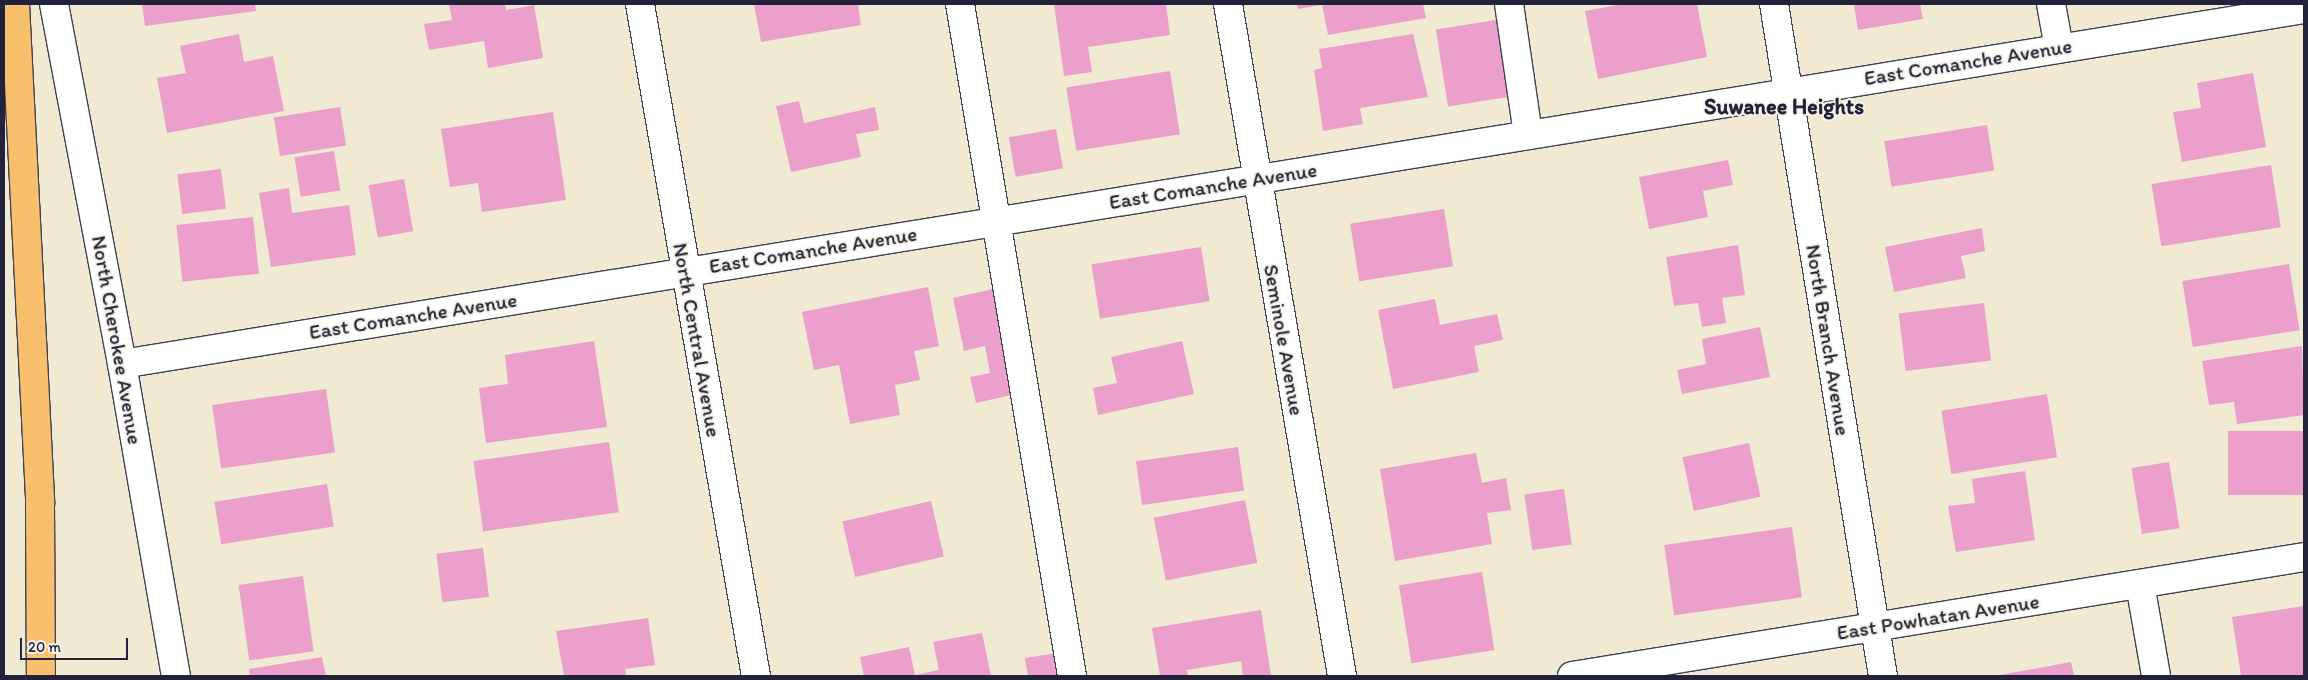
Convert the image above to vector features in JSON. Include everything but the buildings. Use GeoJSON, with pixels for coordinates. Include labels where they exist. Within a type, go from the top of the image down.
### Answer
{"type":"FeatureCollection","features":[{"type":"Feature","properties":{"kind":"highway"},"geometry":{"type":"LineString","coordinates":[[14,4],[39,493],[42,676]]}},
{"type":"Feature","properties":{"kind":"street","name":"North Cherokee Avenue"},"geometry":{"type":"LineString","coordinates":[[54,4],[122,364],[176,676]]}},
{"type":"Feature","properties":{"kind":"street","name":"North Central Avenue"},"geometry":{"type":"LineString","coordinates":[[640,4],[756,676]]}},
{"type":"Feature","properties":{"kind":"street"},"geometry":{"type":"LineString","coordinates":[[960,4],[1072,676]]}},
{"type":"Feature","properties":{"kind":"street","name":"Seminole Avenue"},"geometry":{"type":"LineString","coordinates":[[1228,4],[1342,676]]}},
{"type":"Feature","properties":{"kind":"street"},"geometry":{"type":"LineString","coordinates":[[1509,4],[1528,134]]}},
{"type":"Feature","properties":{"kind":"street","name":"North Branch Avenue"},"geometry":{"type":"LineString","coordinates":[[1774,4],[1883,676]]}},
{"type":"Feature","properties":{"kind":"street"},"geometry":{"type":"LineString","coordinates":[[2051,4],[2059,48]]}},
{"type":"Feature","properties":{"kind":"street","name":"East Comanche Avenue"},"geometry":{"type":"LineString","coordinates":[[122,364],[685,270],[1257,180],[1788,91],[2304,9]]}},
{"type":"Feature","properties":{"kind":"street","name":"East Powhatan Avenue"},"geometry":{"type":"LineString","coordinates":[[1572,676],[2304,557]]}},
{"type":"Feature","properties":{"kind":"street"},"geometry":{"type":"LineString","coordinates":[[2140,584],[2156,676]]}},
{"type":"Feature","properties":{"kind":"district","name":"Suwanee Heights"},"geometry":{"type":"Point","coordinates":[1784,107]}}]}
